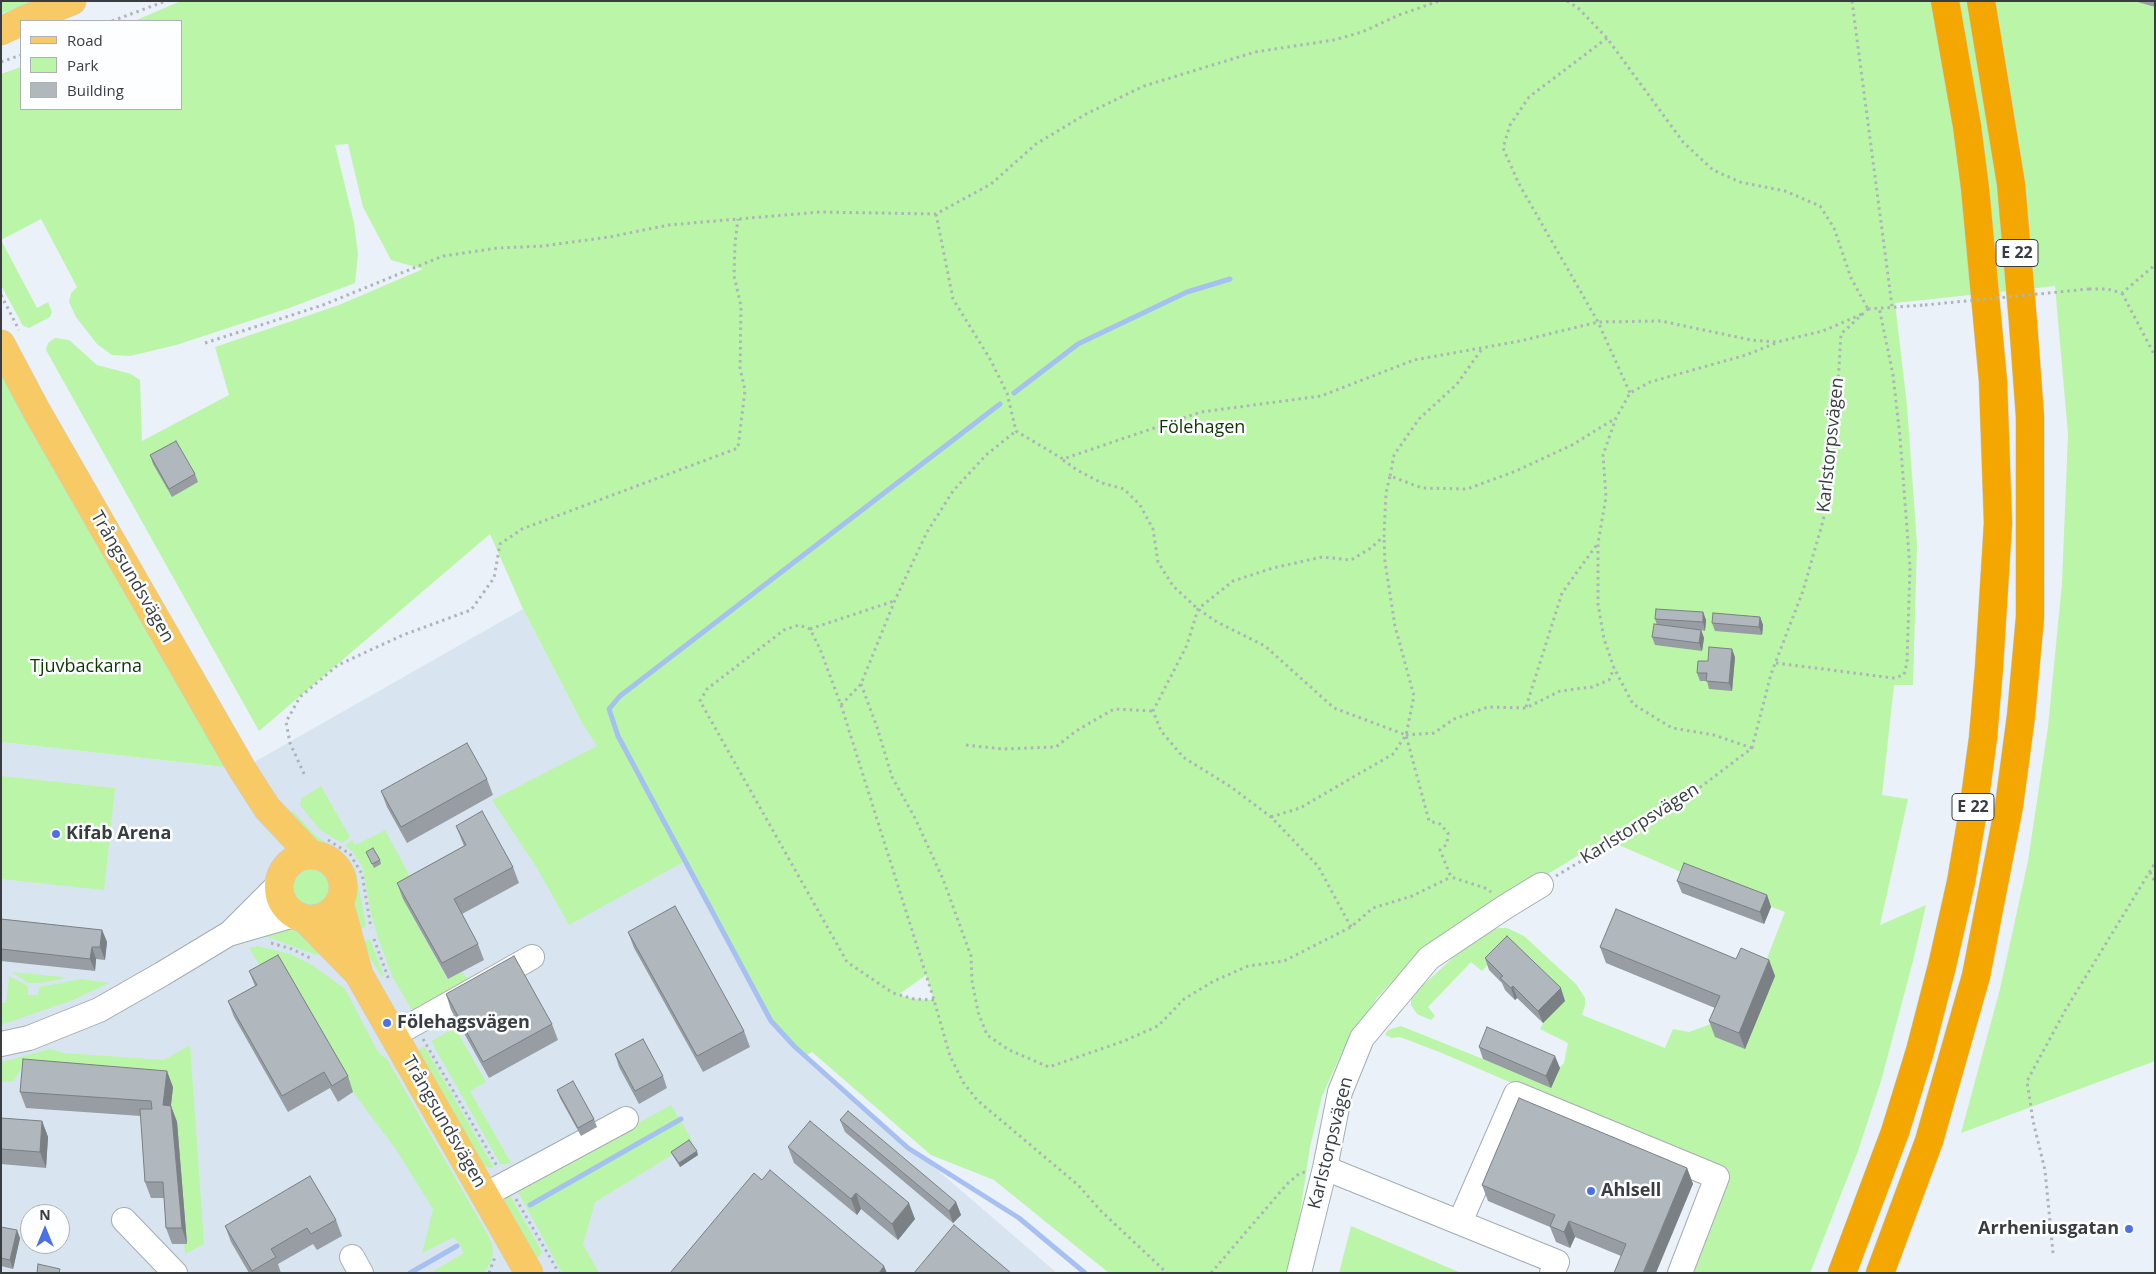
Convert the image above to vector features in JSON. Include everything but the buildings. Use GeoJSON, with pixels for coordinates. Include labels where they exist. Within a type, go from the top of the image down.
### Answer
{"type":"FeatureCollection","features":[{"type":"Feature","properties":{"kind":"highway"},"geometry":{"type":"LineString","coordinates":[[1927,1],[1967,126]]}},
{"type":"Feature","properties":{"kind":"highway","name":"E 22"},"geometry":{"type":"LineString","coordinates":[[1842,1273],[1895,1132],[1920,1052],[1961,882],[1983,738],[1995,586],[1998,523],[1997,451],[1984,270],[1967,126],[1946,1]]}},
{"type":"Feature","properties":{"kind":"highway","name":"E 22"},"geometry":{"type":"LineString","coordinates":[[1880,1273],[1929,1141],[1976,976],[2009,806],[2030,608],[2030,417],[2011,184],[1981,1]]}},
{"type":"Feature","properties":{"kind":"highway"},"geometry":{"type":"LineString","coordinates":[[1995,1],[1995,80]]}},
{"type":"Feature","properties":{"kind":"main road"},"geometry":{"type":"LineString","coordinates":[[22,20],[72,1]]}},
{"type":"Feature","properties":{"kind":"main road","name":"Trångsundsvägen"},"geometry":{"type":"LineString","coordinates":[[12,341],[36,410],[242,769],[267,808],[318,846]]}},
{"type":"Feature","properties":{"kind":"main road","name":"Trångsundsvägen"},"geometry":{"type":"LineString","coordinates":[[267,808],[280,880]]}},
{"type":"Feature","properties":{"kind":"main road"},"geometry":{"type":"LineString","coordinates":[[318,846],[322,857],[338,871],[342,881],[342,892],[339,902],[333,911],[324,917],[300,917],[281,901],[280,880],[286,867],[293,860],[318,846]]}},
{"type":"Feature","properties":{"kind":"main road","name":"Trångsundsvägen"},"geometry":{"type":"LineString","coordinates":[[339,902],[358,973]]}},
{"type":"Feature","properties":{"kind":"main road","name":"Trångsundsvägen"},"geometry":{"type":"LineString","coordinates":[[300,917],[358,973],[404,1030],[496,1189],[526,1272]]}},
{"type":"Feature","properties":{"kind":"street"},"geometry":{"type":"LineString","coordinates":[[1,1044],[29,1038],[99,1010],[162,974],[230,933],[280,880]]}},
{"type":"Feature","properties":{"kind":"street","name":"Karlstorpsvägen"},"geometry":{"type":"LineString","coordinates":[[1299,1273],[1340,1092],[1362,1038],[1429,958],[1541,885]]}},
{"type":"Feature","properties":{"kind":"street"},"geometry":{"type":"LineString","coordinates":[[230,933],[300,917]]}},
{"type":"Feature","properties":{"kind":"street"},"geometry":{"type":"LineString","coordinates":[[404,1030],[532,957]]}},
{"type":"Feature","properties":{"kind":"street"},"geometry":{"type":"LineString","coordinates":[[1460,1222],[1516,1094],[1717,1177],[1680,1273]]}},
{"type":"Feature","properties":{"kind":"street"},"geometry":{"type":"LineString","coordinates":[[496,1189],[626,1120]]}},
{"type":"Feature","properties":{"kind":"street"},"geometry":{"type":"LineString","coordinates":[[1324,1168],[1557,1262],[1552,1273]]}},
{"type":"Feature","properties":{"kind":"street"},"geometry":{"type":"LineString","coordinates":[[124,1220],[174,1273]]}},
{"type":"Feature","properties":{"kind":"path"},"geometry":{"type":"LineString","coordinates":[[115,20],[166,1]]}},
{"type":"Feature","properties":{"kind":"path"},"geometry":{"type":"LineString","coordinates":[[205,343],[323,305],[443,256],[498,248],[543,246],[609,237],[669,225],[820,212],[936,214],[991,184],[1036,144],[1086,114],[1144,86],[1255,52],[1334,40],[1362,32],[1399,15],[1439,1]]}},
{"type":"Feature","properties":{"kind":"path"},"geometry":{"type":"LineString","coordinates":[[1567,1],[1578,8],[1607,38],[1683,142],[1713,170],[1740,182],[1785,191],[1820,206],[1834,228],[1851,278],[1868,308],[1925,305],[2089,289],[2107,289],[2122,293],[2155,356]]}},
{"type":"Feature","properties":{"kind":"path"},"geometry":{"type":"LineString","coordinates":[[1852,1],[1892,306]]}},
{"type":"Feature","properties":{"kind":"path"},"geometry":{"type":"LineString","coordinates":[[1607,38],[1529,97],[1510,125],[1503,148],[1519,184],[1598,322],[1630,393]]}},
{"type":"Feature","properties":{"kind":"path"},"geometry":{"type":"LineString","coordinates":[[1,62],[20,55]]}},
{"type":"Feature","properties":{"kind":"path"},"geometry":{"type":"LineString","coordinates":[[936,214],[953,299],[990,359],[1007,393],[1016,431],[1077,470],[1102,483],[1124,489],[1140,505],[1153,529],[1158,562],[1173,586],[1198,609],[1217,622],[1265,646],[1334,708],[1406,735],[1434,733],[1454,719],[1488,708],[1526,708],[1560,691],[1592,687],[1609,680],[1614,668]]}},
{"type":"Feature","properties":{"kind":"path"},"geometry":{"type":"LineString","coordinates":[[304,774],[290,743],[286,722],[300,697],[338,665],[403,636],[471,610],[494,578],[500,544],[522,529],[738,448],[745,390],[740,368],[741,306],[734,276],[738,219]]}},
{"type":"Feature","properties":{"kind":"path"},"geometry":{"type":"LineString","coordinates":[[2122,293],[2155,265]]}},
{"type":"Feature","properties":{"kind":"path"},"geometry":{"type":"LineString","coordinates":[[1,295],[12,341]]}},
{"type":"Feature","properties":{"kind":"path"},"geometry":{"type":"LineString","coordinates":[[1776,663],[1893,678],[1904,675],[1907,662],[1910,568],[1893,375],[1880,307]]}},
{"type":"Feature","properties":{"kind":"path","name":"Karlstorpsvägen"},"geometry":{"type":"LineString","coordinates":[[1541,885],[1682,800],[1752,748],[1771,674],[1803,591],[1823,521],[1833,466],[1841,334],[1868,308]]}},
{"type":"Feature","properties":{"kind":"path"},"geometry":{"type":"LineString","coordinates":[[1752,748],[1714,735],[1672,728],[1633,704],[1614,668],[1604,639],[1598,604],[1598,543],[1606,497],[1603,455],[1616,418],[1630,393],[1650,382],[1738,358],[1777,342],[1823,331],[1862,314]]}},
{"type":"Feature","properties":{"kind":"path"},"geometry":{"type":"LineString","coordinates":[[1062,459],[1201,412],[1321,396],[1414,360],[1520,341],[1598,322],[1662,321],[1751,340],[1777,342]]}},
{"type":"Feature","properties":{"kind":"path"},"geometry":{"type":"LineString","coordinates":[[1270,817],[1300,808],[1393,754],[1406,735],[1414,696],[1395,626],[1384,562],[1386,494],[1394,455],[1419,419],[1457,384],[1482,348]]}},
{"type":"Feature","properties":{"kind":"path"},"geometry":{"type":"LineString","coordinates":[[1390,476],[1422,488],[1467,490],[1516,471],[1572,445],[1616,418]]}},
{"type":"Feature","properties":{"kind":"path"},"geometry":{"type":"LineString","coordinates":[[841,705],[861,684],[895,600],[927,532],[953,491],[986,455],[1016,431]]}},
{"type":"Feature","properties":{"kind":"path"},"geometry":{"type":"LineString","coordinates":[[1351,927],[1318,866],[1270,817],[1231,786],[1183,757],[1161,731],[1153,711],[1187,645],[1198,609],[1233,581],[1273,568],[1322,557],[1350,560],[1371,548],[1384,536]]}},
{"type":"Feature","properties":{"kind":"path"},"geometry":{"type":"LineString","coordinates":[[1526,708],[1562,593],[1598,543]]}},
{"type":"Feature","properties":{"kind":"path"},"geometry":{"type":"LineString","coordinates":[[810,630],[895,600]]}},
{"type":"Feature","properties":{"kind":"path"},"geometry":{"type":"LineString","coordinates":[[934,1000],[914,999],[893,993],[846,962],[700,701],[707,689],[784,630],[799,625],[810,630],[820,649],[841,705],[934,1000],[950,1056],[963,1082],[977,1100],[1078,1185],[1101,1211],[1167,1273]]}},
{"type":"Feature","properties":{"kind":"path"},"geometry":{"type":"LineString","coordinates":[[861,684],[877,726],[892,778],[915,818],[943,879],[971,956],[972,982],[978,1012],[987,1035],[1009,1050],[1049,1067],[1124,1041],[1158,1026],[1184,999],[1214,981],[1248,966],[1284,961],[1351,927],[1373,908],[1412,896],[1451,877],[1485,888],[1499,898],[1505,907]]}},
{"type":"Feature","properties":{"kind":"path"},"geometry":{"type":"LineString","coordinates":[[966,745],[1003,749],[1056,747],[1076,731],[1114,709],[1153,711]]}},
{"type":"Feature","properties":{"kind":"path"},"geometry":{"type":"LineString","coordinates":[[1406,735],[1429,821],[1440,824],[1448,833],[1447,844],[1440,850],[1451,877]]}},
{"type":"Feature","properties":{"kind":"path"},"geometry":{"type":"LineString","coordinates":[[318,846],[350,854],[362,874],[371,931],[393,986]]}},
{"type":"Feature","properties":{"kind":"path"},"geometry":{"type":"LineString","coordinates":[[2053,1253],[2045,1170],[2033,1122],[2027,1081],[2066,1009],[2155,863]]}},
{"type":"Feature","properties":{"kind":"path"},"geometry":{"type":"LineString","coordinates":[[2150,872],[2155,882]]}},
{"type":"Feature","properties":{"kind":"path"},"geometry":{"type":"LineString","coordinates":[[264,942],[292,949],[320,964],[337,952]]}},
{"type":"Feature","properties":{"kind":"path"},"geometry":{"type":"LineString","coordinates":[[404,1030],[496,1189],[559,1273]]}},
{"type":"Feature","properties":{"kind":"path"},"geometry":{"type":"LineString","coordinates":[[1211,1273],[1212,1268],[1287,1184],[1300,1173],[1324,1168]]}},
{"type":"Feature","properties":{"kind":"shaded area"},"geometry":{"type":"Polygon","coordinates":[[[523,609],[581,721],[609,709],[771,1021],[805,1056],[1057,1273],[1,1273],[1,742],[242,769],[523,609]]]}},
{"type":"Feature","properties":{"kind":"green space"},"geometry":{"type":"Polygon","coordinates":[[[1,1],[35,1],[1,14],[1,1]]]}},
{"type":"Feature","properties":{"kind":"green space","name":"Fölehagen"},"geometry":{"type":"Polygon","coordinates":[[[181,1],[2134,1],[2155,7],[2155,1061],[1961,1133],[2000,989],[2028,861],[2048,727],[2062,583],[2068,434],[2055,286],[1895,303],[1907,406],[1917,544],[1913,685],[1894,685],[1882,795],[1908,799],[1880,925],[1926,905],[1881,1081],[1858,1151],[1810,1273],[1686,1273],[1726,1175],[1442,1053],[1400,1037],[1392,1038],[1385,1035],[1388,1030],[1401,1026],[1483,1059],[1559,1068],[1564,1063],[1568,1043],[1540,1029],[1543,1023],[1507,945],[1482,971],[1471,962],[1428,1007],[1435,1016],[1431,1020],[1417,1014],[1411,1005],[1411,1000],[1421,987],[1456,955],[1494,929],[1500,928],[1507,928],[1524,936],[1576,984],[1585,998],[1582,1015],[1665,1048],[1673,1029],[1689,1032],[1722,1020],[1762,971],[1785,912],[1688,875],[1605,839],[1419,953],[1377,998],[1343,1050],[1322,1096],[1310,1147],[1296,1240],[1288,1273],[1109,1273],[994,1180],[931,1155],[812,1052],[805,1056],[795,1047],[771,1021],[685,861],[569,925],[537,868],[492,800],[597,746],[581,721],[523,609],[490,534],[259,731],[46,350],[48,343],[55,338],[69,340],[97,365],[131,374],[140,380],[142,441],[229,395],[215,347],[339,305],[423,269],[391,260],[363,207],[348,144],[335,145],[354,223],[358,254],[355,283],[289,308],[176,345],[130,356],[112,355],[97,344],[76,317],[69,302],[71,293],[77,287],[41,219],[1,240],[1,74],[20,67],[20,110],[182,110],[182,20],[136,20],[181,1]],[[926,975],[898,995],[914,999],[934,1000],[926,975]]]}},
{"type":"Feature","properties":{"kind":"green space"},"geometry":{"type":"Polygon","coordinates":[[[1,240],[37,308],[48,302],[52,312],[50,317],[29,328],[23,326],[1,285],[1,240]]]}},
{"type":"Feature","properties":{"kind":"green space","name":"Tjuvbackarna"},"geometry":{"type":"Polygon","coordinates":[[[1,344],[242,769],[1,742],[1,344]]]}},
{"type":"Feature","properties":{"kind":"green space","name":"Kifab Arena"},"geometry":{"type":"Polygon","coordinates":[[[1,776],[115,788],[104,890],[1,879],[1,776]]]}},
{"type":"Feature","properties":{"kind":"green space"},"geometry":{"type":"Polygon","coordinates":[[[321,786],[350,837],[342,843],[320,830],[300,805],[302,798],[321,786]]]}},
{"type":"Feature","properties":{"kind":"green space"},"geometry":{"type":"Polygon","coordinates":[[[293,811],[315,835],[345,856],[349,860],[347,863],[335,852],[317,843],[289,813],[293,811]]]}},
{"type":"Feature","properties":{"kind":"green space"},"geometry":{"type":"Polygon","coordinates":[[[385,830],[417,890],[403,899],[447,979],[462,972],[469,981],[413,1012],[392,976],[377,935],[362,866],[352,851],[345,846],[352,840],[355,845],[385,830]]]}},
{"type":"Feature","properties":{"kind":"green space"},"geometry":{"type":"Polygon","coordinates":[[[355,868],[366,926],[355,932],[352,906],[354,887],[351,870],[355,868]]]}},
{"type":"Feature","properties":{"kind":"green space"},"geometry":{"type":"Polygon","coordinates":[[[310,869],[323,875],[329,888],[323,901],[310,907],[297,901],[291,888],[297,875],[310,869]]]}},
{"type":"Feature","properties":{"kind":"green space"},"geometry":{"type":"Polygon","coordinates":[[[285,927],[294,928],[302,932],[323,952],[316,955],[268,937],[253,937],[285,927]]]}},
{"type":"Feature","properties":{"kind":"green space"},"geometry":{"type":"Polygon","coordinates":[[[370,939],[384,976],[382,977],[361,943],[370,939]]]}},
{"type":"Feature","properties":{"kind":"green space"},"geometry":{"type":"Polygon","coordinates":[[[258,946],[290,954],[312,965],[345,989],[378,1052],[388,1061],[488,1235],[493,1253],[484,1273],[430,1273],[464,1253],[454,1237],[422,1253],[433,1209],[395,1148],[268,979],[249,948],[258,946]]]}},
{"type":"Feature","properties":{"kind":"green space"},"geometry":{"type":"Polygon","coordinates":[[[12,972],[63,977],[63,979],[28,983],[12,972]]]}},
{"type":"Feature","properties":{"kind":"green space"},"geometry":{"type":"Polygon","coordinates":[[[9,976],[28,986],[28,995],[38,995],[39,987],[81,979],[109,983],[73,1000],[1,1025],[1,1003],[6,1003],[9,976]]]}},
{"type":"Feature","properties":{"kind":"green space"},"geometry":{"type":"Polygon","coordinates":[[[455,1028],[486,1082],[470,1091],[511,1163],[501,1165],[431,1041],[455,1028]]]}},
{"type":"Feature","properties":{"kind":"green space"},"geometry":{"type":"Polygon","coordinates":[[[190,1045],[204,1244],[185,1254],[184,1244],[187,1244],[177,1122],[26,1068],[20,1070],[14,1081],[1,1082],[1,1062],[50,1049],[64,1053],[164,1060],[190,1045]]]}},
{"type":"Feature","properties":{"kind":"green space"},"geometry":{"type":"Polygon","coordinates":[[[424,1046],[494,1168],[489,1168],[481,1163],[419,1053],[419,1050],[424,1046]]]}},
{"type":"Feature","properties":{"kind":"green space"},"geometry":{"type":"Polygon","coordinates":[[[671,1105],[693,1142],[595,1202],[583,1244],[599,1273],[562,1273],[517,1190],[671,1105]]]}},
{"type":"Feature","properties":{"kind":"green space"},"geometry":{"type":"Polygon","coordinates":[[[508,1192],[542,1252],[536,1258],[504,1203],[508,1192]]]}},
{"type":"Feature","properties":{"kind":"green space"},"geometry":{"type":"Polygon","coordinates":[[[1351,1226],[1461,1273],[1339,1273],[1351,1226]]]}},
{"type":"Feature","properties":{"kind":"waterway"},"geometry":{"type":"LineString","coordinates":[[1014,393],[1078,344],[1187,292],[1230,279]]}},
{"type":"Feature","properties":{"kind":"waterway"},"geometry":{"type":"LineString","coordinates":[[1000,404],[620,696],[609,709],[618,736],[771,1021],[795,1047],[908,1148],[1019,1218],[1085,1273]]}},
{"type":"Feature","properties":{"kind":"waterway"},"geometry":{"type":"LineString","coordinates":[[530,1205],[681,1119]]}},
{"type":"Feature","properties":{"kind":"waterway"},"geometry":{"type":"LineString","coordinates":[[410,1273],[457,1246]]}},
{"type":"Feature","properties":{"kind":"place","name":"Kifab Arena"},"geometry":{"type":"Point","coordinates":[56,834]}},
{"type":"Feature","properties":{"kind":"place","name":"Fölehagsvägen"},"geometry":{"type":"Point","coordinates":[387,1023]}},
{"type":"Feature","properties":{"kind":"place","name":"Ahlsell"},"geometry":{"type":"Point","coordinates":[1591,1191]}},
{"type":"Feature","properties":{"kind":"place","name":"Arrheniusgatan"},"geometry":{"type":"Point","coordinates":[2129,1229]}}]}
